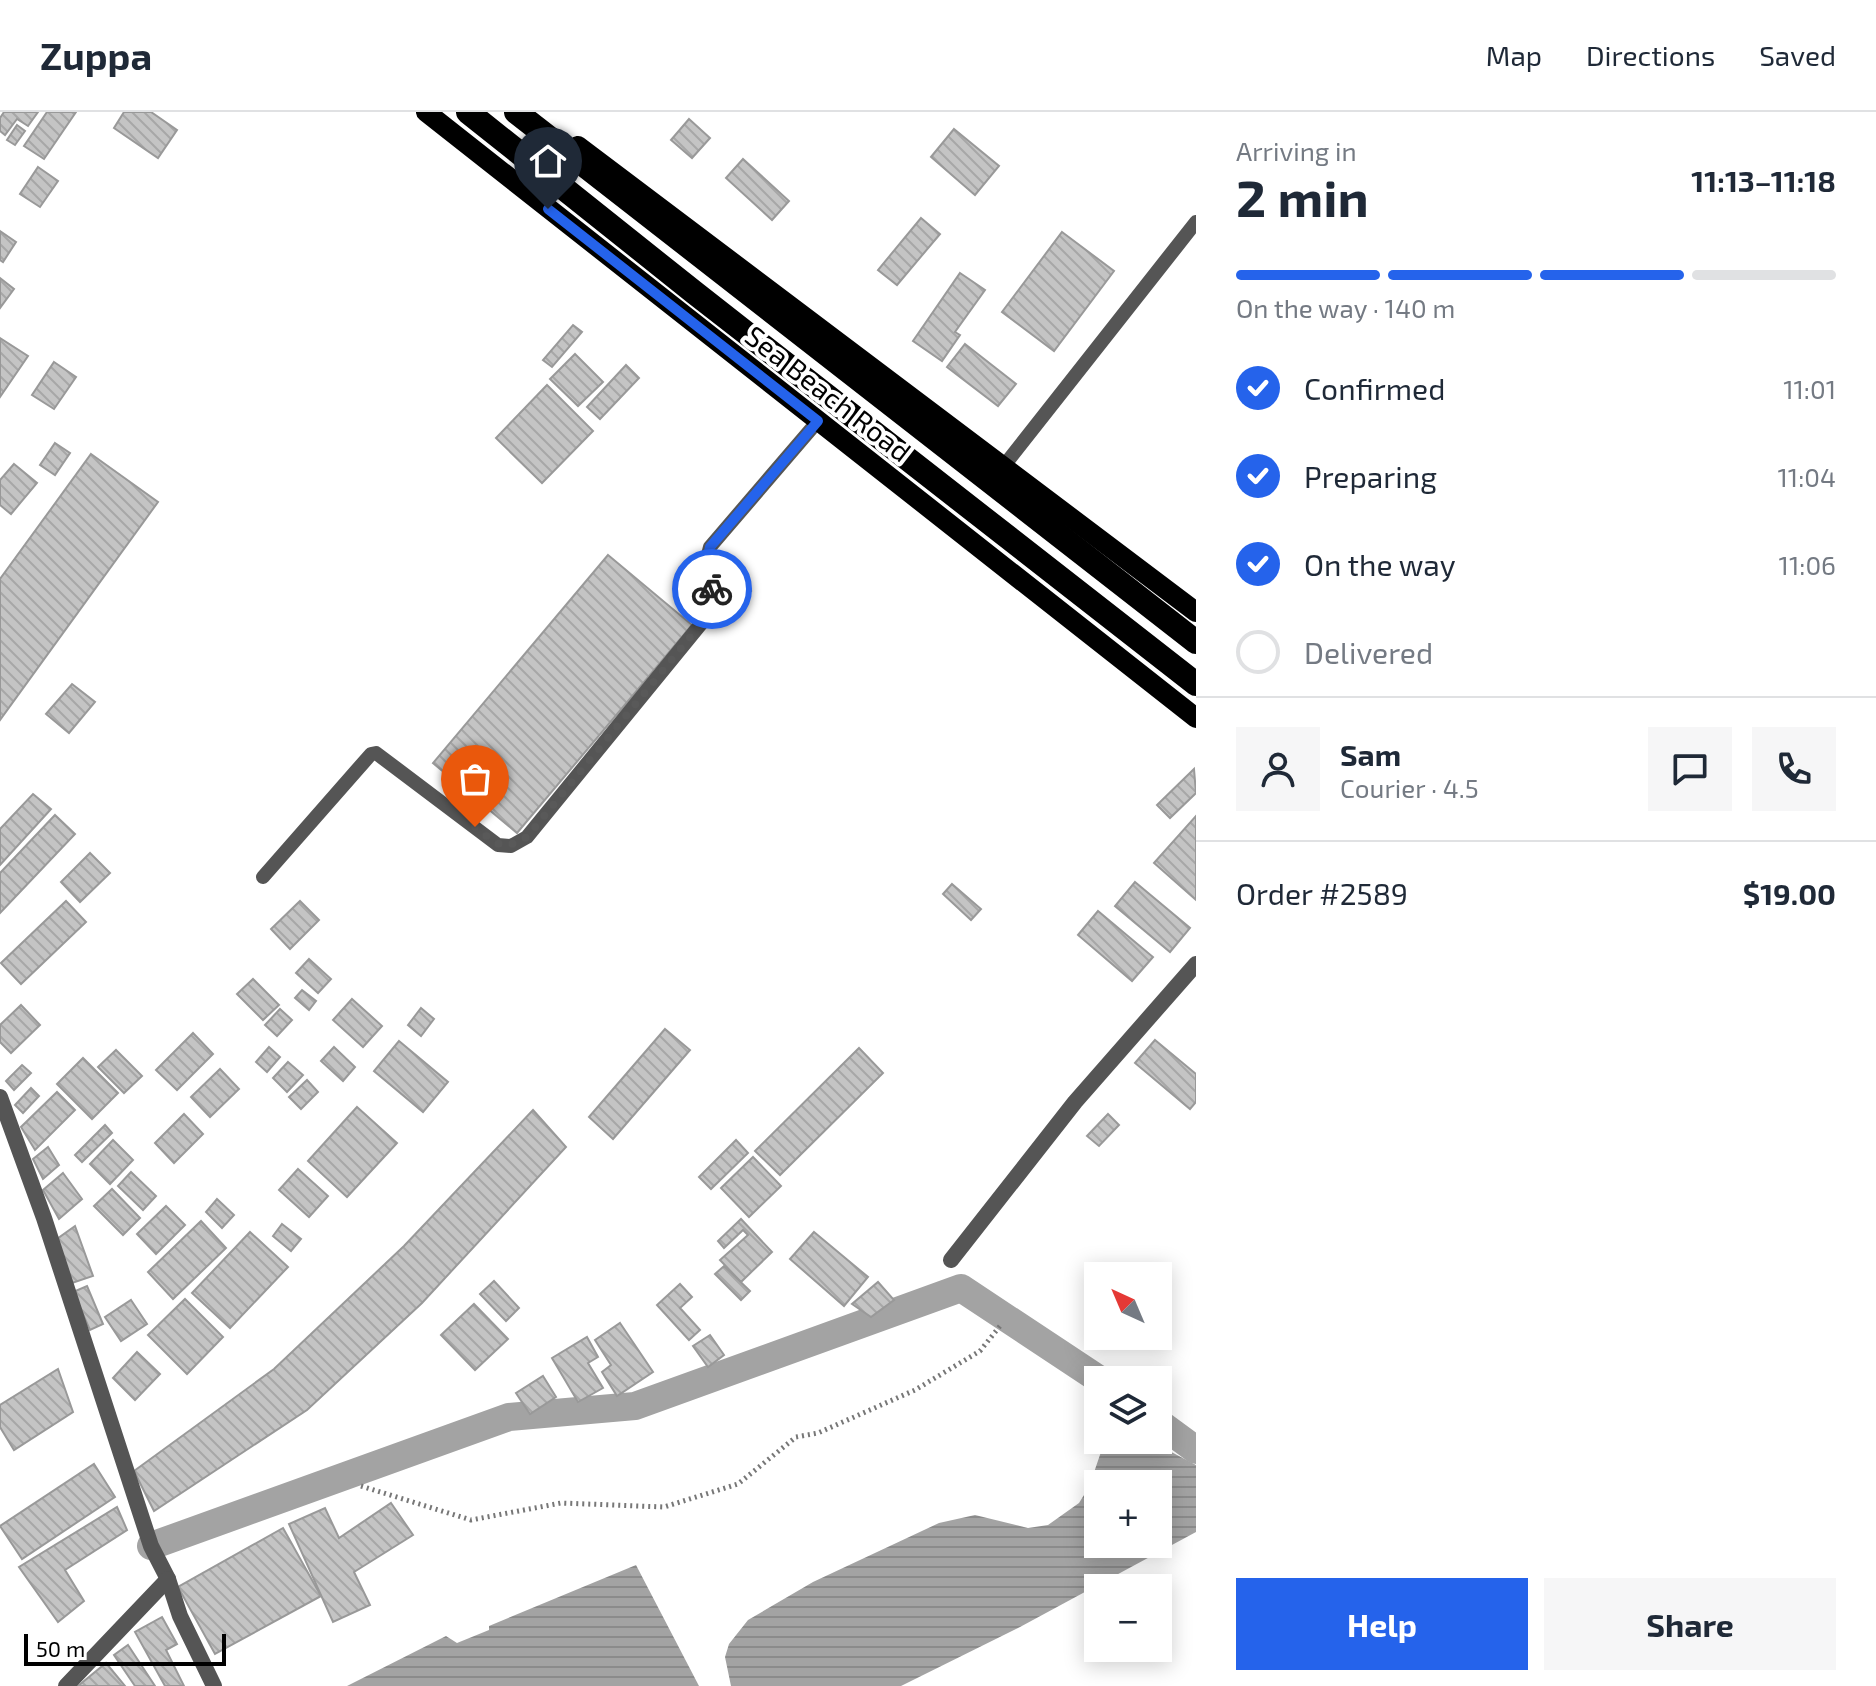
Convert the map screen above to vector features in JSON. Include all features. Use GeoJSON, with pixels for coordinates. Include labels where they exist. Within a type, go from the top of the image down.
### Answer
{"type":"FeatureCollection","features":[{"type":"Feature","properties":{"kind":"highway"},"geometry":{"type":"LineString","coordinates":[[468,112],[707,303],[1196,684]]}},
{"type":"Feature","properties":{"kind":"highway"},"geometry":{"type":"LineString","coordinates":[[516,112],[1196,642]]}},
{"type":"Feature","properties":{"kind":"main road","name":"Sea Beach Road"},"geometry":{"type":"LineString","coordinates":[[426,112],[1196,718]]}},
{"type":"Feature","properties":{"kind":"main road","name":"Sea Beach Road"},"geometry":{"type":"LineString","coordinates":[[533,112],[1196,612]]}},
{"type":"Feature","properties":{"kind":"street"},"geometry":{"type":"LineString","coordinates":[[951,1260],[1075,1102],[1196,964]]}},
{"type":"Feature","properties":{"kind":"street"},"geometry":{"type":"LineString","coordinates":[[0,1097],[44,1218],[151,1546],[214,1686]]}},
{"type":"Feature","properties":{"kind":"street"},"geometry":{"type":"LineString","coordinates":[[66,1686],[168,1579]]}},
{"type":"Feature","properties":{"kind":"lane"},"geometry":{"type":"LineString","coordinates":[[1003,467],[1196,222]]}},
{"type":"Feature","properties":{"kind":"lane"},"geometry":{"type":"LineString","coordinates":[[263,877],[371,754],[376,753],[498,845],[511,846],[527,837],[709,614],[715,598],[704,571],[710,547],[818,421]]}},
{"type":"Feature","properties":{"kind":"path"},"geometry":{"type":"LineString","coordinates":[[361,1486],[471,1520],[561,1503],[664,1507],[738,1484],[796,1437],[818,1433],[915,1390],[980,1351],[1000,1326]]}},
{"type":"Feature","properties":{"kind":"shaded area"},"geometry":{"type":"Polygon","coordinates":[[[1172,1452],[1196,1465],[1196,1532],[1172,1545],[1172,1470],[1095,1470],[1100,1454],[1172,1452]]]}},
{"type":"Feature","properties":{"kind":"shaded area"},"geometry":{"type":"Polygon","coordinates":[[[1084,1495],[1084,1558],[1148,1558],[1118,1574],[1084,1574],[1084,1592],[901,1686],[731,1686],[725,1657],[729,1644],[748,1620],[813,1582],[939,1523],[975,1515],[1028,1528],[1048,1525],[1079,1503],[1084,1495]]]}},
{"type":"Feature","properties":{"kind":"shaded area"},"geometry":{"type":"Polygon","coordinates":[[[636,1565],[699,1686],[347,1686],[446,1636],[457,1643],[489,1630],[489,1626],[636,1565]]]}},
{"type":"Feature","properties":{"kind":"building"},"geometry":{"type":"Polygon","coordinates":[[[4,112],[38,112],[28,126],[17,119],[5,135],[0,131],[0,118],[4,112]]]}},
{"type":"Feature","properties":{"kind":"building"},"geometry":{"type":"Polygon","coordinates":[[[47,112],[76,112],[44,159],[24,146],[47,112]]]}},
{"type":"Feature","properties":{"kind":"building"},"geometry":{"type":"Polygon","coordinates":[[[124,112],[151,112],[177,130],[158,158],[114,128],[124,112]]]}},
{"type":"Feature","properties":{"kind":"building"},"geometry":{"type":"Polygon","coordinates":[[[689,119],[710,138],[692,158],[671,140],[689,119]]]}},
{"type":"Feature","properties":{"kind":"building"},"geometry":{"type":"Polygon","coordinates":[[[17,125],[25,131],[15,145],[7,140],[17,125]]]}},
{"type":"Feature","properties":{"kind":"building"},"geometry":{"type":"Polygon","coordinates":[[[954,129],[999,166],[975,195],[931,157],[954,129]]]}},
{"type":"Feature","properties":{"kind":"building"},"geometry":{"type":"Polygon","coordinates":[[[743,159],[789,201],[772,220],[726,178],[743,159]]]}},
{"type":"Feature","properties":{"kind":"building"},"geometry":{"type":"Polygon","coordinates":[[[38,167],[58,181],[40,207],[20,194],[38,167]]]}},
{"type":"Feature","properties":{"kind":"building"},"geometry":{"type":"Polygon","coordinates":[[[921,218],[940,234],[897,285],[878,270],[921,218]]]}},
{"type":"Feature","properties":{"kind":"building"},"geometry":{"type":"Polygon","coordinates":[[[0,231],[16,242],[3,262],[0,260],[0,231]]]}},
{"type":"Feature","properties":{"kind":"building"},"geometry":{"type":"Polygon","coordinates":[[[1062,232],[1114,271],[1054,351],[1002,312],[1062,232]]]}},
{"type":"Feature","properties":{"kind":"building"},"geometry":{"type":"Polygon","coordinates":[[[960,273],[985,290],[955,332],[960,335],[942,361],[913,341],[960,273]]]}},
{"type":"Feature","properties":{"kind":"building"},"geometry":{"type":"Polygon","coordinates":[[[0,278],[14,289],[0,308],[0,278]]]}},
{"type":"Feature","properties":{"kind":"building"},"geometry":{"type":"Polygon","coordinates":[[[573,325],[582,332],[552,367],[543,360],[573,325]]]}},
{"type":"Feature","properties":{"kind":"building"},"geometry":{"type":"Polygon","coordinates":[[[0,338],[28,356],[0,397],[0,338]]]}},
{"type":"Feature","properties":{"kind":"building"},"geometry":{"type":"Polygon","coordinates":[[[965,344],[1016,384],[998,406],[947,367],[965,344]]]}},
{"type":"Feature","properties":{"kind":"building"},"geometry":{"type":"Polygon","coordinates":[[[575,354],[603,382],[578,406],[550,379],[575,354]]]}},
{"type":"Feature","properties":{"kind":"building"},"geometry":{"type":"Polygon","coordinates":[[[54,362],[76,377],[54,409],[32,395],[54,362]]]}},
{"type":"Feature","properties":{"kind":"building"},"geometry":{"type":"Polygon","coordinates":[[[626,365],[639,378],[600,419],[587,407],[626,365]]]}},
{"type":"Feature","properties":{"kind":"building"},"geometry":{"type":"Polygon","coordinates":[[[547,385],[593,431],[542,483],[496,438],[547,385]]]}},
{"type":"Feature","properties":{"kind":"building"},"geometry":{"type":"Polygon","coordinates":[[[55,443],[70,453],[55,475],[40,465],[55,443]]]}},
{"type":"Feature","properties":{"kind":"building"},"geometry":{"type":"Polygon","coordinates":[[[91,454],[158,502],[0,720],[0,579],[91,454]]]}},
{"type":"Feature","properties":{"kind":"building"},"geometry":{"type":"Polygon","coordinates":[[[14,464],[37,483],[11,514],[0,505],[0,480],[14,464]]]}},
{"type":"Feature","properties":{"kind":"building"},"geometry":{"type":"Polygon","coordinates":[[[608,555],[692,625],[517,833],[433,763],[608,555]]]}},
{"type":"Feature","properties":{"kind":"building"},"geometry":{"type":"Polygon","coordinates":[[[741,581],[751,591],[735,606],[726,596],[741,581]]]}},
{"type":"Feature","properties":{"kind":"building"},"geometry":{"type":"Polygon","coordinates":[[[72,684],[95,702],[69,733],[46,714],[72,684]]]}},
{"type":"Feature","properties":{"kind":"building"},"geometry":{"type":"Polygon","coordinates":[[[1194,769],[1196,793],[1170,818],[1157,805],[1194,769]]]}},
{"type":"Feature","properties":{"kind":"building"},"geometry":{"type":"Polygon","coordinates":[[[33,794],[51,809],[0,865],[0,829],[33,794]]]}},
{"type":"Feature","properties":{"kind":"building"},"geometry":{"type":"Polygon","coordinates":[[[55,815],[75,834],[0,913],[0,873],[55,815]]]}},
{"type":"Feature","properties":{"kind":"building"},"geometry":{"type":"Polygon","coordinates":[[[1196,816],[1196,900],[1154,863],[1196,816]]]}},
{"type":"Feature","properties":{"kind":"building"},"geometry":{"type":"Polygon","coordinates":[[[90,853],[110,873],[80,902],[61,882],[90,853]]]}},
{"type":"Feature","properties":{"kind":"building"},"geometry":{"type":"Polygon","coordinates":[[[1135,882],[1190,928],[1170,952],[1115,906],[1135,882]]]}},
{"type":"Feature","properties":{"kind":"building"},"geometry":{"type":"Polygon","coordinates":[[[952,884],[981,909],[971,920],[943,894],[952,884]]]}},
{"type":"Feature","properties":{"kind":"building"},"geometry":{"type":"Polygon","coordinates":[[[66,901],[86,922],[21,984],[1,963],[66,901]]]}},
{"type":"Feature","properties":{"kind":"building"},"geometry":{"type":"Polygon","coordinates":[[[300,901],[319,920],[290,949],[271,929],[300,901]]]}},
{"type":"Feature","properties":{"kind":"building"},"geometry":{"type":"Polygon","coordinates":[[[1098,911],[1153,957],[1132,981],[1078,935],[1098,911]]]}},
{"type":"Feature","properties":{"kind":"building"},"geometry":{"type":"Polygon","coordinates":[[[309,959],[331,979],[318,993],[296,973],[309,959]]]}},
{"type":"Feature","properties":{"kind":"building"},"geometry":{"type":"Polygon","coordinates":[[[253,979],[279,1005],[263,1020],[237,994],[253,979]]]}},
{"type":"Feature","properties":{"kind":"building"},"geometry":{"type":"Polygon","coordinates":[[[302,990],[316,1001],[309,1010],[295,998],[302,990]]]}},
{"type":"Feature","properties":{"kind":"building"},"geometry":{"type":"Polygon","coordinates":[[[352,999],[382,1026],[363,1047],[333,1020],[352,999]]]}},
{"type":"Feature","properties":{"kind":"building"},"geometry":{"type":"Polygon","coordinates":[[[21,1005],[40,1025],[11,1053],[0,1042],[0,1025],[21,1005]]]}},
{"type":"Feature","properties":{"kind":"building"},"geometry":{"type":"Polygon","coordinates":[[[421,1008],[434,1019],[421,1036],[408,1025],[421,1008]]]}},
{"type":"Feature","properties":{"kind":"building"},"geometry":{"type":"Polygon","coordinates":[[[280,1009],[292,1020],[277,1036],[265,1025],[280,1009]]]}},
{"type":"Feature","properties":{"kind":"building"},"geometry":{"type":"Polygon","coordinates":[[[665,1029],[690,1050],[613,1139],[589,1117],[665,1029]]]}},
{"type":"Feature","properties":{"kind":"building"},"geometry":{"type":"Polygon","coordinates":[[[193,1033],[213,1054],[177,1090],[156,1070],[193,1033]]]}},
{"type":"Feature","properties":{"kind":"building"},"geometry":{"type":"Polygon","coordinates":[[[1155,1040],[1196,1074],[1196,1102],[1190,1109],[1135,1063],[1155,1040]]]}},
{"type":"Feature","properties":{"kind":"building"},"geometry":{"type":"Polygon","coordinates":[[[399,1041],[448,1082],[423,1112],[374,1071],[399,1041]]]}},
{"type":"Feature","properties":{"kind":"building"},"geometry":{"type":"Polygon","coordinates":[[[269,1047],[280,1057],[267,1072],[256,1062],[269,1047]]]}},
{"type":"Feature","properties":{"kind":"building"},"geometry":{"type":"Polygon","coordinates":[[[334,1047],[355,1067],[343,1081],[321,1061],[334,1047]]]}},
{"type":"Feature","properties":{"kind":"building"},"geometry":{"type":"Polygon","coordinates":[[[859,1048],[883,1073],[780,1175],[755,1151],[859,1048]]]}},
{"type":"Feature","properties":{"kind":"building"},"geometry":{"type":"Polygon","coordinates":[[[116,1050],[142,1076],[124,1093],[98,1067],[116,1050]]]}},
{"type":"Feature","properties":{"kind":"building"},"geometry":{"type":"Polygon","coordinates":[[[83,1058],[118,1093],[92,1119],[57,1084],[83,1058]]]}},
{"type":"Feature","properties":{"kind":"building"},"geometry":{"type":"Polygon","coordinates":[[[288,1062],[303,1075],[287,1092],[273,1078],[288,1062]]]}},
{"type":"Feature","properties":{"kind":"building"},"geometry":{"type":"Polygon","coordinates":[[[22,1065],[31,1073],[14,1090],[6,1081],[22,1065]]]}},
{"type":"Feature","properties":{"kind":"building"},"geometry":{"type":"Polygon","coordinates":[[[220,1069],[239,1089],[210,1117],[191,1097],[220,1069]]]}},
{"type":"Feature","properties":{"kind":"building"},"geometry":{"type":"Polygon","coordinates":[[[307,1080],[318,1092],[301,1109],[289,1097],[307,1080]]]}},
{"type":"Feature","properties":{"kind":"building"},"geometry":{"type":"Polygon","coordinates":[[[31,1088],[39,1096],[23,1113],[15,1105],[31,1088]]]}},
{"type":"Feature","properties":{"kind":"building"},"geometry":{"type":"Polygon","coordinates":[[[57,1092],[75,1110],[35,1150],[21,1127],[57,1092]]]}},
{"type":"Feature","properties":{"kind":"building"},"geometry":{"type":"Polygon","coordinates":[[[357,1107],[397,1143],[347,1197],[308,1161],[357,1107]]]}},
{"type":"Feature","properties":{"kind":"building"},"geometry":{"type":"Polygon","coordinates":[[[533,1110],[566,1147],[422,1303],[307,1410],[154,1511],[134,1471],[274,1369],[404,1246],[533,1110]]]}},
{"type":"Feature","properties":{"kind":"building"},"geometry":{"type":"Polygon","coordinates":[[[184,1114],[203,1134],[174,1163],[155,1143],[184,1114]]]}},
{"type":"Feature","properties":{"kind":"building"},"geometry":{"type":"Polygon","coordinates":[[[1108,1114],[1119,1125],[1099,1146],[1087,1136],[1108,1114]]]}},
{"type":"Feature","properties":{"kind":"building"},"geometry":{"type":"Polygon","coordinates":[[[105,1125],[112,1133],[82,1162],[75,1155],[105,1125]]]}},
{"type":"Feature","properties":{"kind":"building"},"geometry":{"type":"Polygon","coordinates":[[[113,1140],[133,1160],[110,1184],[90,1164],[113,1140]]]}},
{"type":"Feature","properties":{"kind":"building"},"geometry":{"type":"Polygon","coordinates":[[[736,1140],[748,1153],[711,1189],[699,1177],[736,1140]]]}},
{"type":"Feature","properties":{"kind":"building"},"geometry":{"type":"Polygon","coordinates":[[[48,1147],[59,1165],[43,1179],[33,1159],[48,1147]]]}},
{"type":"Feature","properties":{"kind":"building"},"geometry":{"type":"Polygon","coordinates":[[[753,1157],[781,1186],[749,1217],[721,1188],[753,1157]]]}},
{"type":"Feature","properties":{"kind":"building"},"geometry":{"type":"Polygon","coordinates":[[[298,1169],[328,1196],[309,1217],[279,1190],[298,1169]]]}},
{"type":"Feature","properties":{"kind":"building"},"geometry":{"type":"Polygon","coordinates":[[[131,1172],[156,1196],[143,1210],[118,1186],[131,1172]]]}},
{"type":"Feature","properties":{"kind":"building"},"geometry":{"type":"Polygon","coordinates":[[[63,1173],[82,1199],[59,1219],[43,1190],[63,1173]]]}},
{"type":"Feature","properties":{"kind":"building"},"geometry":{"type":"Polygon","coordinates":[[[112,1189],[140,1218],[123,1235],[94,1206],[112,1189]]]}},
{"type":"Feature","properties":{"kind":"building"},"geometry":{"type":"Polygon","coordinates":[[[217,1199],[234,1215],[222,1228],[206,1212],[217,1199]]]}},
{"type":"Feature","properties":{"kind":"building"},"geometry":{"type":"Polygon","coordinates":[[[166,1206],[185,1225],[156,1254],[137,1234],[166,1206]]]}},
{"type":"Feature","properties":{"kind":"building"},"geometry":{"type":"Polygon","coordinates":[[[741,1219],[772,1252],[741,1282],[720,1260],[748,1235],[743,1230],[724,1248],[718,1241],[741,1219]]]}},
{"type":"Feature","properties":{"kind":"building"},"geometry":{"type":"Polygon","coordinates":[[[201,1221],[226,1248],[173,1299],[148,1272],[201,1221]]]}},
{"type":"Feature","properties":{"kind":"building"},"geometry":{"type":"Polygon","coordinates":[[[282,1224],[301,1239],[291,1251],[273,1236],[282,1224]]]}},
{"type":"Feature","properties":{"kind":"building"},"geometry":{"type":"Polygon","coordinates":[[[75,1226],[93,1276],[72,1283],[57,1239],[75,1226]]]}},
{"type":"Feature","properties":{"kind":"building"},"geometry":{"type":"Polygon","coordinates":[[[250,1232],[288,1267],[230,1328],[192,1293],[250,1232]]]}},
{"type":"Feature","properties":{"kind":"building"},"geometry":{"type":"Polygon","coordinates":[[[814,1232],[868,1277],[844,1306],[790,1259],[814,1232]]]}},
{"type":"Feature","properties":{"kind":"building"},"geometry":{"type":"Polygon","coordinates":[[[724,1266],[750,1291],[741,1300],[715,1274],[724,1266]]]}},
{"type":"Feature","properties":{"kind":"building"},"geometry":{"type":"Polygon","coordinates":[[[494,1281],[519,1308],[506,1321],[480,1294],[494,1281]]]}},
{"type":"Feature","properties":{"kind":"building"},"geometry":{"type":"Polygon","coordinates":[[[878,1282],[894,1300],[871,1317],[852,1304],[878,1282]]]}},
{"type":"Feature","properties":{"kind":"building"},"geometry":{"type":"Polygon","coordinates":[[[680,1284],[692,1297],[680,1308],[700,1330],[689,1340],[657,1305],[680,1284]]]}},
{"type":"Feature","properties":{"kind":"building"},"geometry":{"type":"Polygon","coordinates":[[[87,1286],[103,1324],[90,1330],[73,1292],[87,1286]]]}},
{"type":"Feature","properties":{"kind":"building"},"geometry":{"type":"Polygon","coordinates":[[[185,1299],[223,1337],[187,1374],[148,1335],[185,1299]]]}},
{"type":"Feature","properties":{"kind":"building"},"geometry":{"type":"Polygon","coordinates":[[[131,1300],[147,1324],[121,1341],[105,1317],[131,1300]]]}},
{"type":"Feature","properties":{"kind":"building"},"geometry":{"type":"Polygon","coordinates":[[[474,1304],[508,1339],[475,1370],[441,1335],[474,1304]]]}},
{"type":"Feature","properties":{"kind":"building"},"geometry":{"type":"Polygon","coordinates":[[[620,1323],[653,1372],[617,1396],[602,1372],[611,1365],[595,1340],[620,1323]]]}},
{"type":"Feature","properties":{"kind":"building"},"geometry":{"type":"Polygon","coordinates":[[[710,1335],[724,1355],[708,1367],[693,1346],[710,1335]]]}},
{"type":"Feature","properties":{"kind":"building"},"geometry":{"type":"Polygon","coordinates":[[[587,1337],[598,1357],[588,1363],[603,1388],[578,1402],[552,1358],[587,1337]]]}},
{"type":"Feature","properties":{"kind":"building"},"geometry":{"type":"Polygon","coordinates":[[[137,1352],[160,1374],[135,1400],[113,1378],[137,1352]]]}},
{"type":"Feature","properties":{"kind":"building"},"geometry":{"type":"Polygon","coordinates":[[[58,1369],[73,1412],[14,1450],[0,1427],[0,1405],[58,1369]]]}},
{"type":"Feature","properties":{"kind":"building"},"geometry":{"type":"Polygon","coordinates":[[[543,1376],[556,1397],[530,1414],[516,1393],[543,1376]]]}},
{"type":"Feature","properties":{"kind":"building"},"geometry":{"type":"Polygon","coordinates":[[[94,1464],[115,1497],[22,1559],[0,1526],[94,1464]]]}},
{"type":"Feature","properties":{"kind":"building"},"geometry":{"type":"Polygon","coordinates":[[[391,1503],[413,1535],[354,1572],[370,1605],[333,1622],[289,1524],[325,1508],[339,1538],[391,1503]]]}},
{"type":"Feature","properties":{"kind":"building"},"geometry":{"type":"Polygon","coordinates":[[[117,1507],[127,1530],[65,1570],[84,1601],[58,1622],[19,1567],[117,1507]]]}},
{"type":"Feature","properties":{"kind":"building"},"geometry":{"type":"Polygon","coordinates":[[[283,1528],[321,1596],[215,1654],[178,1587],[283,1528]]]}},
{"type":"Feature","properties":{"kind":"building"},"geometry":{"type":"Polygon","coordinates":[[[162,1617],[177,1644],[166,1650],[184,1686],[165,1686],[135,1632],[162,1617]]]}},
{"type":"Feature","properties":{"kind":"building"},"geometry":{"type":"Polygon","coordinates":[[[128,1645],[155,1686],[135,1686],[114,1655],[128,1645]]]}},
{"type":"Feature","properties":{"kind":"building"},"geometry":{"type":"Polygon","coordinates":[[[106,1663],[125,1686],[78,1686],[106,1663]]]}},
{"type":"Feature","properties":{"kind":"waterway"},"geometry":{"type":"LineString","coordinates":[[151,1546],[509,1417],[635,1406],[961,1288],[1084,1369]]}},
{"type":"Feature","properties":{"kind":"waterway"},"geometry":{"type":"LineString","coordinates":[[1172,1432],[1196,1450]]}},
{"type":"Feature","properties":{"kind":"way so far"},"geometry":{"type":"LineString","coordinates":[[475,827],[498,845],[511,846],[527,837],[709,614],[715,598],[712,589]]}},
{"type":"Feature","properties":{"kind":"route"},"geometry":{"type":"LineString","coordinates":[[548,209],[818,421],[710,547],[704,571],[712,589]]}}]}
